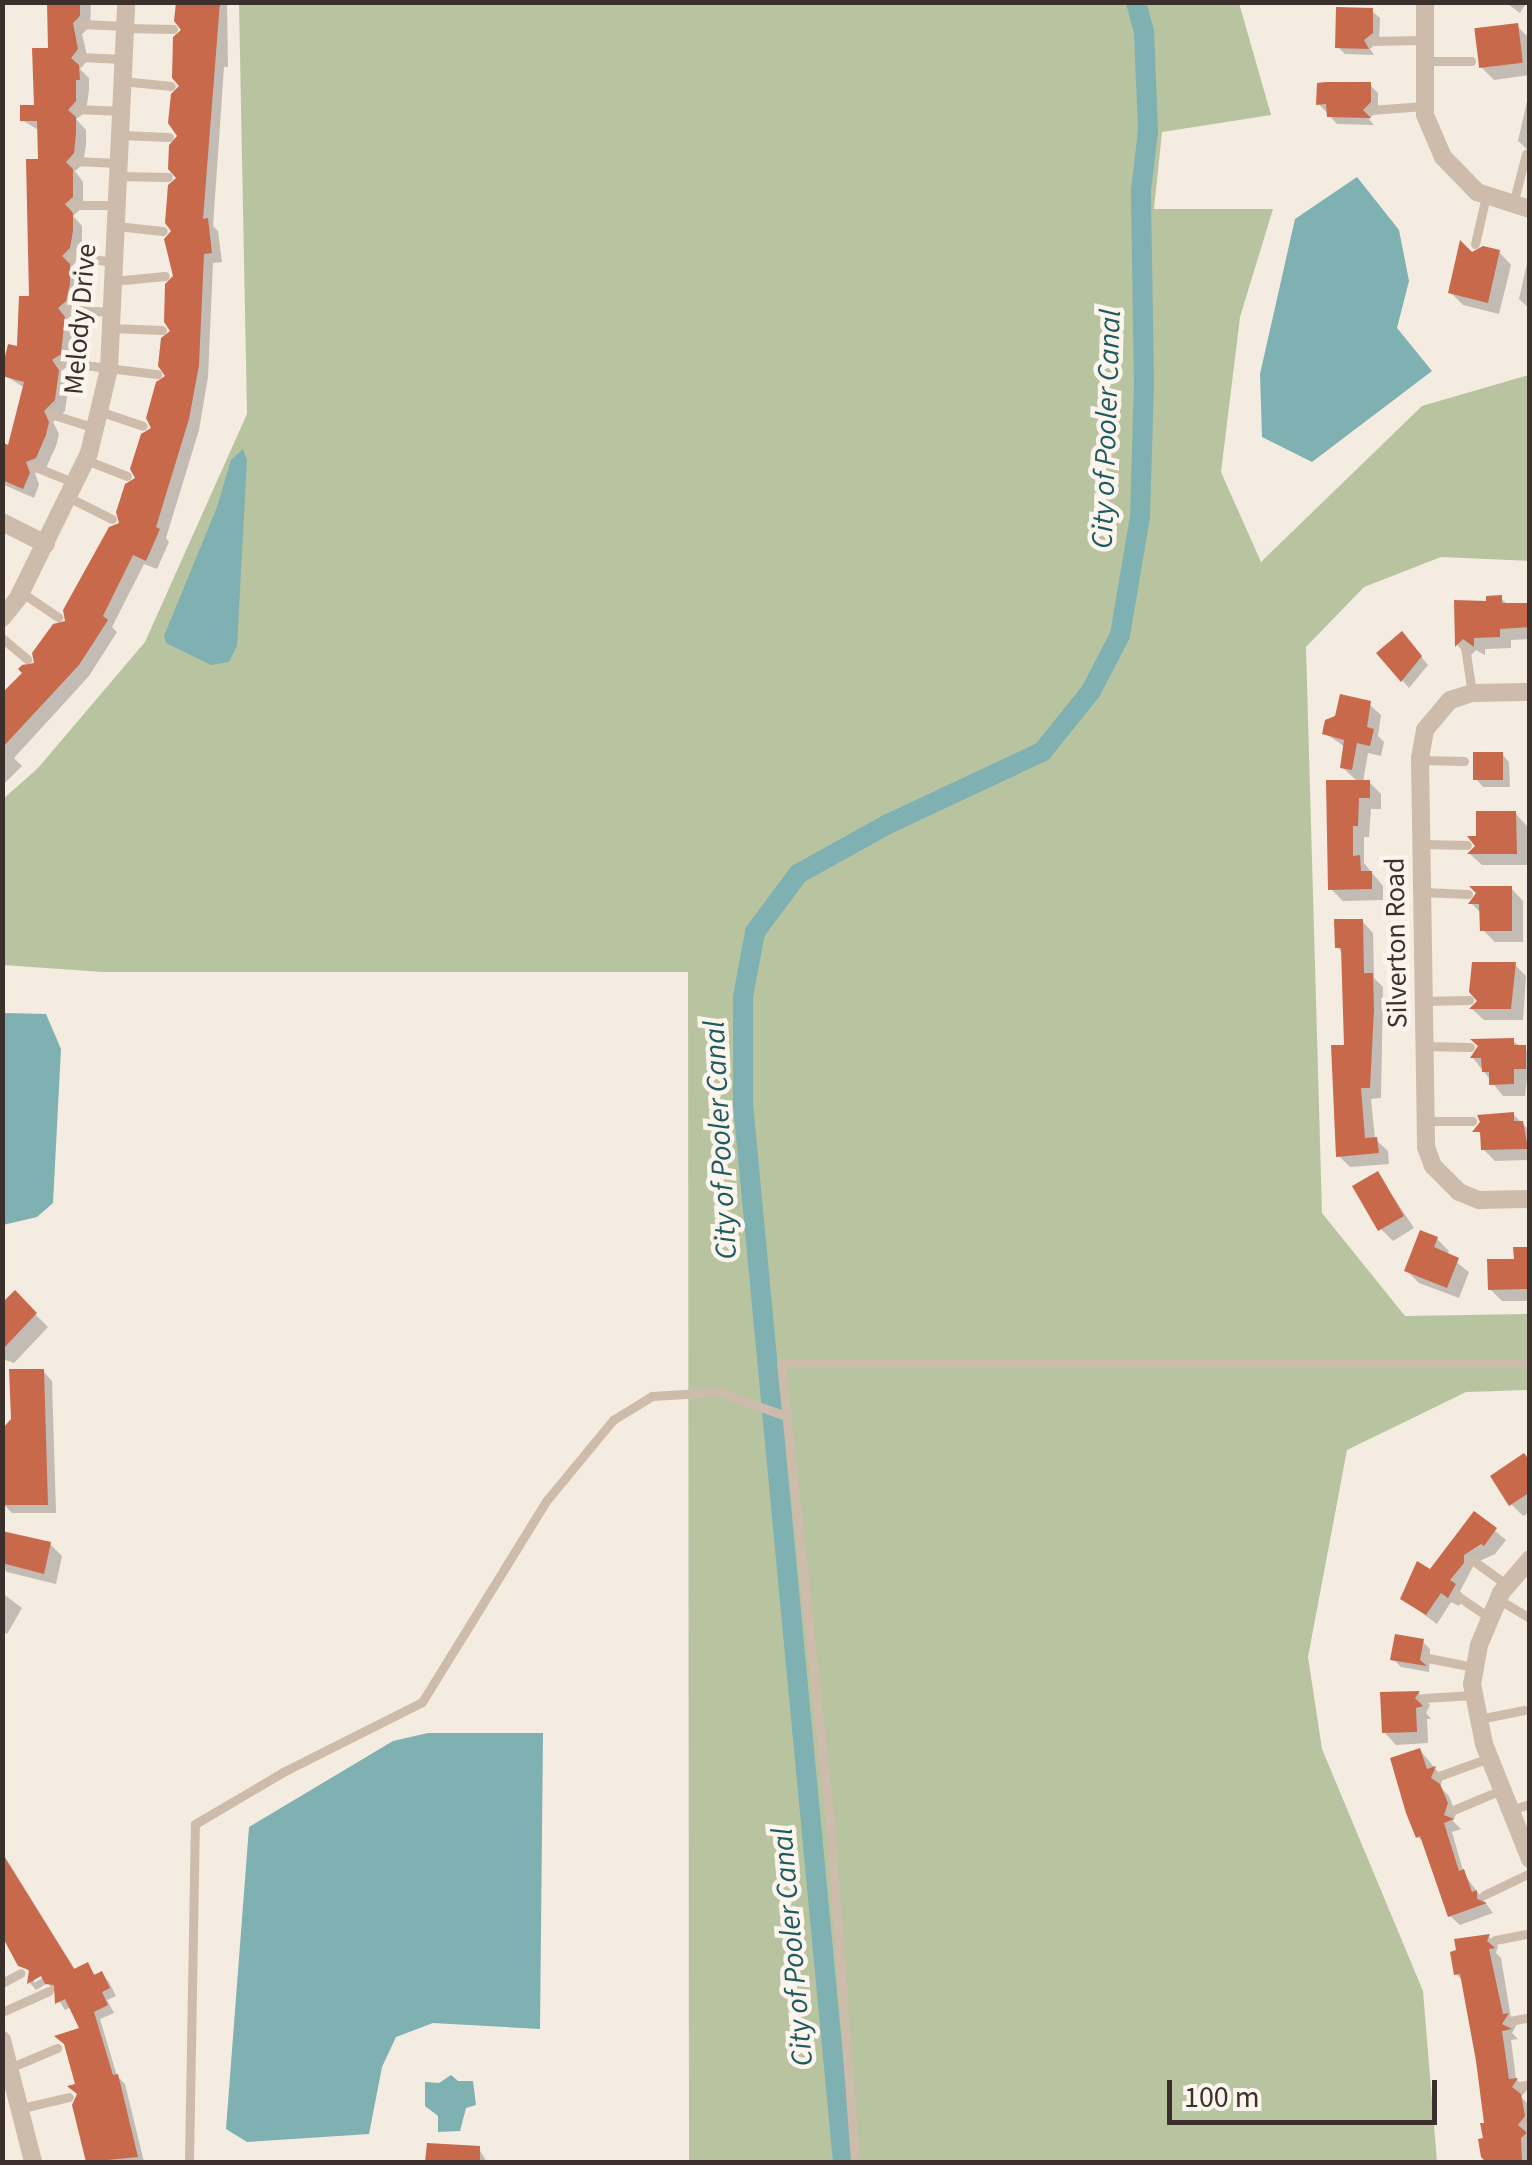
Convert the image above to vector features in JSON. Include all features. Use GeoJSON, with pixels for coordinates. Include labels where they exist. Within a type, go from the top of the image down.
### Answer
{"type":"FeatureCollection","features":[{"type":"Feature","properties":{"kind":"street","name":"Melody Drive"},"geometry":{"type":"LineString","coordinates":[[4,613],[21,592],[86,460],[109,369],[126,2]]}},
{"type":"Feature","properties":{"kind":"street"},"geometry":{"type":"LineString","coordinates":[[1424,2],[1424,106],[1443,157],[1486,196],[1521,208]]}},
{"type":"Feature","properties":{"kind":"street"},"geometry":{"type":"LineString","coordinates":[[2,522],[46,544]]}},
{"type":"Feature","properties":{"kind":"street"},"geometry":{"type":"LineString","coordinates":[[1472,694],[1530,692]]}},
{"type":"Feature","properties":{"kind":"street","name":"Silverton Road"},"geometry":{"type":"LineString","coordinates":[[1472,694],[1450,700],[1436,714],[1424,730],[1420,760],[1426,1121],[1433,1166],[1459,1192],[1479,1200],[1530,1198]]}},
{"type":"Feature","properties":{"kind":"street"},"geometry":{"type":"LineString","coordinates":[[1530,1559],[1503,1592],[1490,1618],[1475,1668],[1474,1695],[1476,1719],[1489,1758],[1530,1858]]}},
{"type":"Feature","properties":{"kind":"street"},"geometry":{"type":"LineString","coordinates":[[3,2044],[12,2068],[15,2105],[34,2162]]}},
{"type":"Feature","properties":{"kind":"lane"},"geometry":{"type":"LineString","coordinates":[[80,24],[173,29]]}},
{"type":"Feature","properties":{"kind":"lane"},"geometry":{"type":"LineString","coordinates":[[1372,41],[1423,40]]}},
{"type":"Feature","properties":{"kind":"lane"},"geometry":{"type":"LineString","coordinates":[[79,57],[124,59]]}},
{"type":"Feature","properties":{"kind":"lane"},"geometry":{"type":"LineString","coordinates":[[1424,62],[1471,61]]}},
{"type":"Feature","properties":{"kind":"lane"},"geometry":{"type":"LineString","coordinates":[[122,82],[172,86]]}},
{"type":"Feature","properties":{"kind":"lane"},"geometry":{"type":"LineString","coordinates":[[1371,110],[1424,106]]}},
{"type":"Feature","properties":{"kind":"lane"},"geometry":{"type":"LineString","coordinates":[[76,109],[121,111]]}},
{"type":"Feature","properties":{"kind":"lane"},"geometry":{"type":"LineString","coordinates":[[120,135],[168,137]]}},
{"type":"Feature","properties":{"kind":"lane"},"geometry":{"type":"LineString","coordinates":[[1521,208],[1526,154]]}},
{"type":"Feature","properties":{"kind":"lane"},"geometry":{"type":"LineString","coordinates":[[74,161],[168,177]]}},
{"type":"Feature","properties":{"kind":"lane"},"geometry":{"type":"LineString","coordinates":[[1475,244],[1486,196]]}},
{"type":"Feature","properties":{"kind":"lane"},"geometry":{"type":"LineString","coordinates":[[73,206],[117,205]]}},
{"type":"Feature","properties":{"kind":"lane"},"geometry":{"type":"LineString","coordinates":[[116,226],[163,230]]}},
{"type":"Feature","properties":{"kind":"lane"},"geometry":{"type":"LineString","coordinates":[[70,256],[114,271],[164,276]]}},
{"type":"Feature","properties":{"kind":"lane"},"geometry":{"type":"LineString","coordinates":[[66,309],[162,330]]}},
{"type":"Feature","properties":{"kind":"lane"},"geometry":{"type":"LineString","coordinates":[[60,362],[157,374]]}},
{"type":"Feature","properties":{"kind":"lane"},"geometry":{"type":"LineString","coordinates":[[52,414],[143,426]]}},
{"type":"Feature","properties":{"kind":"lane"},"geometry":{"type":"LineString","coordinates":[[86,460],[127,476]]}},
{"type":"Feature","properties":{"kind":"lane"},"geometry":{"type":"LineString","coordinates":[[32,466],[112,520]]}},
{"type":"Feature","properties":{"kind":"lane"},"geometry":{"type":"LineString","coordinates":[[21,592],[58,617]]}},
{"type":"Feature","properties":{"kind":"lane"},"geometry":{"type":"LineString","coordinates":[[2,638],[27,659]]}},
{"type":"Feature","properties":{"kind":"lane"},"geometry":{"type":"LineString","coordinates":[[1465,647],[1472,694]]}},
{"type":"Feature","properties":{"kind":"lane"},"geometry":{"type":"LineString","coordinates":[[1420,760],[1464,761]]}},
{"type":"Feature","properties":{"kind":"lane"},"geometry":{"type":"LineString","coordinates":[[1422,844],[1467,845]]}},
{"type":"Feature","properties":{"kind":"lane"},"geometry":{"type":"LineString","coordinates":[[1422,892],[1468,894]]}},
{"type":"Feature","properties":{"kind":"lane"},"geometry":{"type":"LineString","coordinates":[[1424,1000],[1469,1000]]}},
{"type":"Feature","properties":{"kind":"lane"},"geometry":{"type":"LineString","coordinates":[[1425,1046],[1470,1047]]}},
{"type":"Feature","properties":{"kind":"lane"},"geometry":{"type":"LineString","coordinates":[[1426,1121],[1472,1121]]}},
{"type":"Feature","properties":{"kind":"lane"},"geometry":{"type":"LineString","coordinates":[[855,2162],[830,1822],[781,1363],[1530,1363]]}},
{"type":"Feature","properties":{"kind":"lane"},"geometry":{"type":"LineString","coordinates":[[189,2162],[195,1824],[285,1772],[422,1702],[547,1500],[612,1420],[652,1396],[719,1392],[786,1416]]}},
{"type":"Feature","properties":{"kind":"lane"},"geometry":{"type":"LineString","coordinates":[[1471,1560],[1530,1618]]}},
{"type":"Feature","properties":{"kind":"lane"},"geometry":{"type":"LineString","coordinates":[[1456,1596],[1490,1618]]}},
{"type":"Feature","properties":{"kind":"lane"},"geometry":{"type":"LineString","coordinates":[[1428,1658],[1475,1668]]}},
{"type":"Feature","properties":{"kind":"lane"},"geometry":{"type":"LineString","coordinates":[[1422,1698],[1474,1695]]}},
{"type":"Feature","properties":{"kind":"lane"},"geometry":{"type":"LineString","coordinates":[[1476,1719],[1524,1710]]}},
{"type":"Feature","properties":{"kind":"lane"},"geometry":{"type":"LineString","coordinates":[[1439,1776],[1489,1758]]}},
{"type":"Feature","properties":{"kind":"lane"},"geometry":{"type":"LineString","coordinates":[[1451,1811],[1501,1790]]}},
{"type":"Feature","properties":{"kind":"lane"},"geometry":{"type":"LineString","coordinates":[[1508,1811],[1530,1804]]}},
{"type":"Feature","properties":{"kind":"lane"},"geometry":{"type":"LineString","coordinates":[[1484,1895],[1530,1873]]}},
{"type":"Feature","properties":{"kind":"lane"},"geometry":{"type":"LineString","coordinates":[[1495,1940],[1530,1933]]}},
{"type":"Feature","properties":{"kind":"lane"},"geometry":{"type":"LineString","coordinates":[[2,1983],[22,1973]]}},
{"type":"Feature","properties":{"kind":"lane"},"geometry":{"type":"LineString","coordinates":[[2,2012],[48,1992]]}},
{"type":"Feature","properties":{"kind":"lane"},"geometry":{"type":"LineString","coordinates":[[1510,2021],[1530,2017]]}},
{"type":"Feature","properties":{"kind":"lane"},"geometry":{"type":"LineString","coordinates":[[12,2068],[57,2048]]}},
{"type":"Feature","properties":{"kind":"lane"},"geometry":{"type":"LineString","coordinates":[[15,2105],[70,2096]]}},
{"type":"Feature","properties":{"kind":"green space"},"geometry":{"type":"Polygon","coordinates":[[[239,3],[1239,3],[1271,115],[1162,132],[1154,209],[1273,209],[1240,317],[1221,472],[1261,562],[1422,406],[1529,375],[1529,561],[1441,557],[1364,587],[1306,647],[1322,1213],[1405,1316],[1529,1314],[1529,1390],[1466,1392],[1347,1450],[1308,1657],[1322,1749],[1423,1991],[1437,2162],[689,2162],[688,972],[103,972],[3,965],[2,800],[38,768],[145,642],[247,414],[239,3]]]}},
{"type":"Feature","properties":{"kind":"water"},"geometry":{"type":"Polygon","coordinates":[[[1357,177],[1399,230],[1409,281],[1397,328],[1432,371],[1312,462],[1262,437],[1260,374],[1295,219],[1357,177]]]}},
{"type":"Feature","properties":{"kind":"water"},"geometry":{"type":"Polygon","coordinates":[[[243,449],[247,460],[237,646],[229,662],[211,665],[166,643],[164,636],[217,507],[231,460],[243,449]]]}},
{"type":"Feature","properties":{"kind":"water"},"geometry":{"type":"Polygon","coordinates":[[[3,1013],[46,1014],[61,1049],[53,1203],[37,1217],[3,1225],[3,1013]]]}},
{"type":"Feature","properties":{"kind":"water"},"geometry":{"type":"Polygon","coordinates":[[[428,1733],[543,1733],[540,2029],[433,2023],[396,2037],[382,2067],[369,2134],[247,2142],[226,2129],[249,1827],[393,1741],[428,1733]]]}},
{"type":"Feature","properties":{"kind":"water"},"geometry":{"type":"Polygon","coordinates":[[[451,2075],[458,2081],[473,2081],[476,2105],[466,2108],[460,2131],[438,2132],[438,2116],[425,2106],[425,2082],[439,2083],[451,2075]]]}},
{"type":"Feature","properties":{"kind":"building"},"geometry":{"type":"Polygon","coordinates":[[[47,2],[80,2],[80,16],[73,23],[78,49],[71,58],[79,65],[80,80],[76,80],[76,101],[68,110],[76,117],[76,133],[74,153],[66,162],[73,169],[73,197],[65,204],[73,213],[73,231],[70,248],[62,256],[70,264],[70,284],[66,301],[58,308],[65,317],[61,354],[52,360],[59,370],[55,400],[44,411],[49,422],[46,435],[36,458],[26,462],[30,473],[23,489],[2,480],[2,442],[8,445],[24,382],[2,376],[2,369],[8,344],[17,346],[19,296],[29,296],[26,159],[38,159],[37,121],[20,121],[20,105],[34,105],[32,48],[48,48],[47,2]]]}},
{"type":"Feature","properties":{"kind":"building"},"geometry":{"type":"Polygon","coordinates":[[[176,2],[220,2],[203,219],[208,218],[212,253],[204,254],[199,365],[189,419],[156,527],[160,529],[146,561],[133,555],[103,616],[108,620],[79,665],[2,748],[2,693],[22,673],[18,669],[22,665],[34,663],[32,653],[53,624],[65,621],[63,610],[109,527],[119,523],[116,512],[125,484],[135,478],[130,469],[141,434],[151,428],[146,418],[156,382],[165,376],[158,366],[161,338],[170,331],[164,322],[165,284],[173,276],[164,239],[171,231],[165,223],[168,185],[176,178],[168,169],[169,145],[177,136],[168,123],[171,94],[179,86],[172,78],[173,37],[181,30],[174,21],[176,2]]]}},
{"type":"Feature","properties":{"kind":"building"},"geometry":{"type":"Polygon","coordinates":[[[1336,7],[1373,8],[1373,33],[1364,40],[1369,49],[1335,48],[1336,7]]]}},
{"type":"Feature","properties":{"kind":"building"},"geometry":{"type":"Polygon","coordinates":[[[1518,23],[1523,63],[1479,68],[1474,28],[1518,23]]]}},
{"type":"Feature","properties":{"kind":"building"},"geometry":{"type":"Polygon","coordinates":[[[1371,82],[1371,102],[1363,110],[1371,118],[1327,117],[1326,104],[1316,105],[1317,83],[1371,82]]]}},
{"type":"Feature","properties":{"kind":"building"},"geometry":{"type":"Polygon","coordinates":[[[1460,240],[1472,252],[1483,246],[1500,250],[1488,303],[1448,293],[1460,240]]]}},
{"type":"Feature","properties":{"kind":"building"},"geometry":{"type":"Polygon","coordinates":[[[1502,595],[1502,603],[1530,603],[1530,627],[1500,629],[1500,637],[1474,638],[1474,647],[1463,639],[1455,647],[1454,600],[1486,601],[1486,596],[1502,595]]]}},
{"type":"Feature","properties":{"kind":"building"},"geometry":{"type":"Polygon","coordinates":[[[1402,631],[1422,656],[1401,682],[1376,653],[1402,631]]]}},
{"type":"Feature","properties":{"kind":"building"},"geometry":{"type":"Polygon","coordinates":[[[1340,694],[1371,701],[1367,727],[1374,729],[1370,746],[1357,743],[1352,770],[1340,768],[1344,740],[1322,734],[1325,720],[1335,716],[1340,694]]]}},
{"type":"Feature","properties":{"kind":"building"},"geometry":{"type":"Polygon","coordinates":[[[1473,752],[1503,752],[1503,780],[1473,780],[1473,752]]]}},
{"type":"Feature","properties":{"kind":"building"},"geometry":{"type":"Polygon","coordinates":[[[1326,780],[1370,780],[1370,798],[1359,798],[1358,826],[1353,826],[1353,856],[1360,855],[1361,871],[1372,871],[1372,889],[1328,890],[1326,780]]]}},
{"type":"Feature","properties":{"kind":"building"},"geometry":{"type":"Polygon","coordinates":[[[1476,811],[1516,811],[1517,854],[1467,854],[1475,846],[1467,836],[1476,836],[1476,811]]]}},
{"type":"Feature","properties":{"kind":"building"},"geometry":{"type":"Polygon","coordinates":[[[1469,886],[1512,886],[1512,931],[1480,931],[1479,904],[1468,904],[1476,893],[1469,886]]]}},
{"type":"Feature","properties":{"kind":"building"},"geometry":{"type":"Polygon","coordinates":[[[1334,919],[1363,919],[1364,973],[1373,973],[1374,1010],[1370,1088],[1361,1088],[1365,1138],[1377,1137],[1379,1153],[1336,1157],[1331,1045],[1344,1045],[1341,948],[1335,948],[1334,919]]]}},
{"type":"Feature","properties":{"kind":"building"},"geometry":{"type":"Polygon","coordinates":[[[1472,962],[1516,962],[1511,1009],[1469,1009],[1477,1001],[1469,992],[1472,962]]]}},
{"type":"Feature","properties":{"kind":"building"},"geometry":{"type":"Polygon","coordinates":[[[1514,1038],[1514,1045],[1526,1045],[1526,1069],[1514,1069],[1514,1084],[1489,1085],[1489,1072],[1482,1072],[1481,1058],[1470,1058],[1478,1046],[1470,1039],[1514,1038]]]}},
{"type":"Feature","properties":{"kind":"building"},"geometry":{"type":"Polygon","coordinates":[[[1514,1112],[1514,1121],[1523,1121],[1528,1149],[1481,1150],[1480,1132],[1472,1132],[1480,1122],[1477,1115],[1514,1112]]]}},
{"type":"Feature","properties":{"kind":"building"},"geometry":{"type":"Polygon","coordinates":[[[1378,1171],[1404,1216],[1378,1231],[1352,1186],[1378,1171]]]}},
{"type":"Feature","properties":{"kind":"building"},"geometry":{"type":"Polygon","coordinates":[[[1420,1230],[1438,1237],[1434,1247],[1459,1258],[1447,1288],[1404,1271],[1420,1230]]]}},
{"type":"Feature","properties":{"kind":"building"},"geometry":{"type":"Polygon","coordinates":[[[1513,1247],[1530,1247],[1530,1289],[1488,1290],[1487,1259],[1514,1259],[1513,1247]]]}},
{"type":"Feature","properties":{"kind":"building"},"geometry":{"type":"Polygon","coordinates":[[[15,1290],[37,1313],[2,1350],[2,1303],[15,1290]]]}},
{"type":"Feature","properties":{"kind":"building"},"geometry":{"type":"Polygon","coordinates":[[[9,1369],[44,1369],[48,1505],[2,1505],[3,1428],[11,1419],[9,1369]]]}},
{"type":"Feature","properties":{"kind":"building"},"geometry":{"type":"Polygon","coordinates":[[[1524,1453],[1530,1461],[1530,1492],[1509,1506],[1490,1476],[1524,1453]]]}},
{"type":"Feature","properties":{"kind":"building"},"geometry":{"type":"Polygon","coordinates":[[[1474,1511],[1497,1528],[1484,1546],[1481,1544],[1464,1555],[1464,1563],[1450,1580],[1456,1584],[1448,1598],[1441,1593],[1426,1615],[1400,1599],[1417,1561],[1430,1569],[1474,1511]]]}},
{"type":"Feature","properties":{"kind":"building"},"geometry":{"type":"Polygon","coordinates":[[[2,1531],[51,1542],[44,1574],[2,1563],[2,1531]]]}},
{"type":"Feature","properties":{"kind":"building"},"geometry":{"type":"Polygon","coordinates":[[[1395,1634],[1424,1639],[1420,1660],[1427,1666],[1390,1660],[1395,1634]]]}},
{"type":"Feature","properties":{"kind":"building"},"geometry":{"type":"Polygon","coordinates":[[[1420,1691],[1415,1698],[1423,1706],[1416,1708],[1417,1732],[1382,1733],[1380,1692],[1420,1691]]]}},
{"type":"Feature","properties":{"kind":"building"},"geometry":{"type":"Polygon","coordinates":[[[1420,1748],[1427,1769],[1436,1766],[1431,1778],[1440,1784],[1448,1803],[1444,1815],[1454,1819],[1444,1823],[1459,1871],[1464,1869],[1472,1892],[1477,1890],[1477,1899],[1487,1903],[1448,1917],[1420,1836],[1416,1838],[1406,1813],[1390,1758],[1420,1748]]]}},
{"type":"Feature","properties":{"kind":"building"},"geometry":{"type":"Polygon","coordinates":[[[2,1853],[74,1969],[88,1962],[94,1975],[102,1971],[110,1988],[102,1992],[108,2005],[94,2012],[113,2075],[118,2074],[138,2157],[86,2162],[72,2105],[77,2094],[67,2086],[75,2084],[64,2044],[54,2036],[79,2028],[65,1999],[55,2004],[54,1985],[45,1984],[41,1976],[27,1984],[29,1970],[18,1966],[2,1936],[2,1853]]]}},
{"type":"Feature","properties":{"kind":"building"},"geometry":{"type":"Polygon","coordinates":[[[1490,1934],[1487,1941],[1495,1948],[1489,1949],[1503,2014],[1509,2013],[1502,2024],[1512,2029],[1502,2031],[1509,2079],[1518,2078],[1512,2087],[1521,2094],[1525,2116],[1518,2125],[1527,2133],[1521,2138],[1522,2161],[1486,2162],[1481,2157],[1478,2139],[1483,2138],[1480,2123],[1484,2123],[1476,2061],[1460,1974],[1454,1975],[1450,1952],[1456,1950],[1454,1939],[1490,1934]]]}},
{"type":"Feature","properties":{"kind":"building"},"geometry":{"type":"Polygon","coordinates":[[[427,2143],[480,2146],[480,2162],[425,2162],[427,2143]]]}},
{"type":"Feature","properties":{"kind":"waterway","name":"City of Pooler Canal"},"geometry":{"type":"LineString","coordinates":[[843,2162],[743,1105],[743,997],[755,932],[798,874],[888,824],[1042,752],[1091,691],[1120,635],[1140,517],[1144,386],[1141,190],[1148,131],[1144,32],[1136,2]]}}]}
